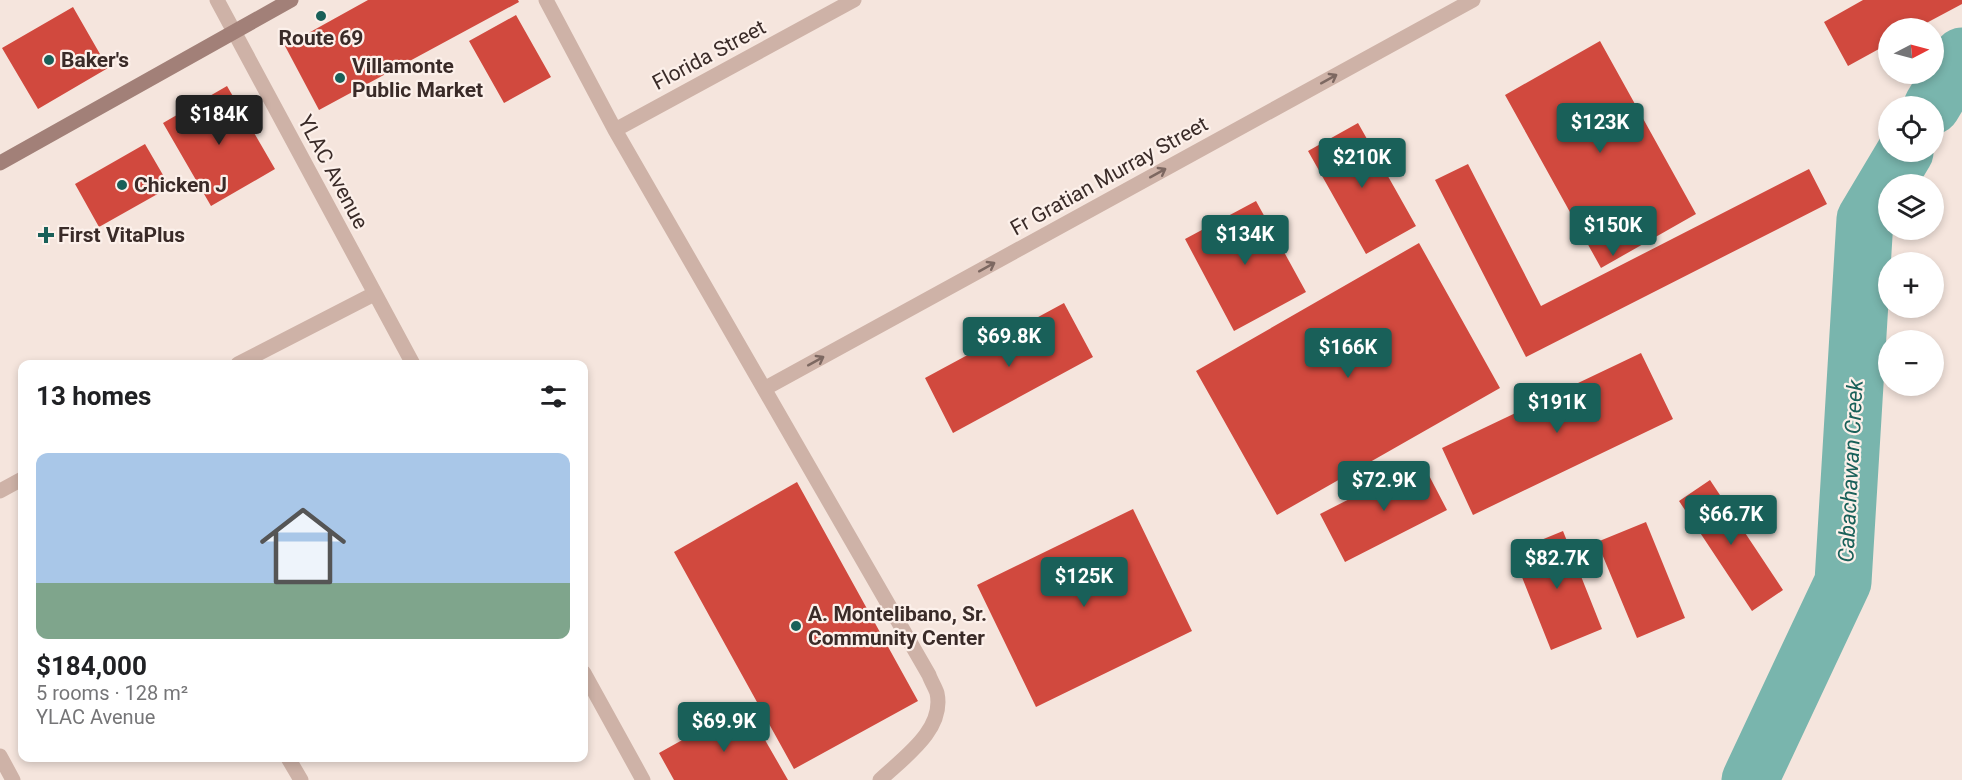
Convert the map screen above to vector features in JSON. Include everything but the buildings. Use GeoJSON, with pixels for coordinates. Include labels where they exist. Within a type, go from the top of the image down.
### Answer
{"type":"FeatureCollection","features":[{"type":"Feature","properties":{"kind":"main road"},"geometry":{"type":"LineString","coordinates":[[0,163],[291,0]]}},
{"type":"Feature","properties":{"kind":"street","name":"YLAC Avenue"},"geometry":{"type":"LineString","coordinates":[[217,0],[411,360]]}},
{"type":"Feature","properties":{"kind":"street"},"geometry":{"type":"LineString","coordinates":[[546,0],[615,130],[929,675],[936,692],[938,710],[932,725],[922,740],[880,780]]}},
{"type":"Feature","properties":{"kind":"street","name":"Florida Street"},"geometry":{"type":"LineString","coordinates":[[615,130],[854,0]]}},
{"type":"Feature","properties":{"kind":"street","name":"Fr Gratian Murray Street"},"geometry":{"type":"LineString","coordinates":[[764,389],[1473,0]]}},
{"type":"Feature","properties":{"kind":"street"},"geometry":{"type":"LineString","coordinates":[[246,360],[374,294]]}},
{"type":"Feature","properties":{"kind":"street"},"geometry":{"type":"LineString","coordinates":[[0,491],[18,481]]}},
{"type":"Feature","properties":{"kind":"street"},"geometry":{"type":"LineString","coordinates":[[588,680],[643,780]]}},
{"type":"Feature","properties":{"kind":"street"},"geometry":{"type":"LineString","coordinates":[[0,756],[13,780]]}},
{"type":"Feature","properties":{"kind":"street"},"geometry":{"type":"LineString","coordinates":[[290,762],[301,780]]}},
{"type":"Feature","properties":{"kind":"waterway","name":"Cabachawan Creek"},"geometry":{"type":"LineString","coordinates":[[1938,96],[1962,56]]}},
{"type":"Feature","properties":{"kind":"waterway","name":"Cabachawan Creek"},"geometry":{"type":"LineString","coordinates":[[1750,780],[1843,582],[1865,219],[1899,162]]}},
{"type":"Feature","properties":{"kind":"place","name":"Route 69"},"geometry":{"type":"Point","coordinates":[321,16]}},
{"type":"Feature","properties":{"kind":"place","name":"Baker's"},"geometry":{"type":"Point","coordinates":[49,60]}},
{"type":"Feature","properties":{"kind":"place","name":"Villamonte Public Market"},"geometry":{"type":"Point","coordinates":[340,78]}},
{"type":"Feature","properties":{"kind":"place","name":"Chicken J"},"geometry":{"type":"Point","coordinates":[122,185]}},
{"type":"Feature","properties":{"kind":"place","name":"First VitaPlus"},"geometry":{"type":"Point","coordinates":[46,235]}},
{"type":"Feature","properties":{"kind":"place","name":"A. Montelibano, Sr. Community Center"},"geometry":{"type":"Point","coordinates":[796,626]}}]}
